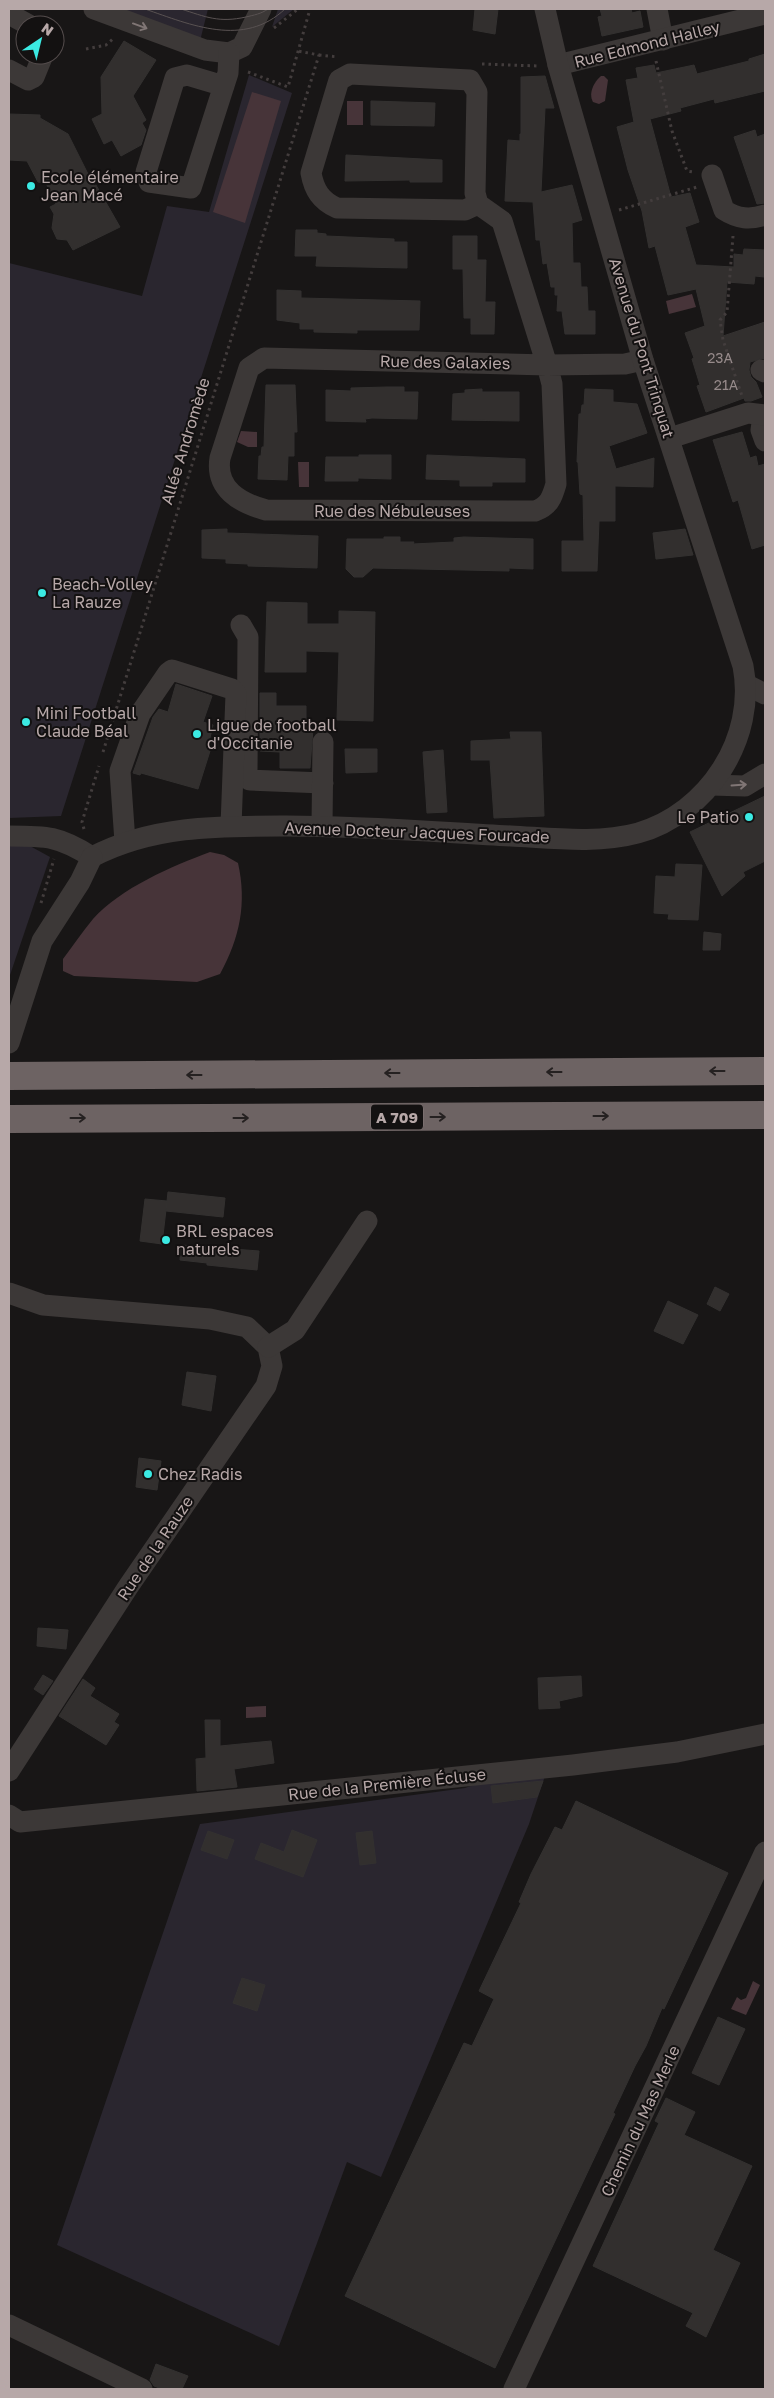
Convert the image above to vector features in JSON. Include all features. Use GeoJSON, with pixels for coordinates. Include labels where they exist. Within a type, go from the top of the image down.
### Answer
{"type":"FeatureCollection","features":[{"type":"Feature","properties":{"kind":"highway"},"geometry":{"type":"LineString","coordinates":[[9,1076],[765,1071]]}},
{"type":"Feature","properties":{"kind":"highway","name":"A 709"},"geometry":{"type":"LineString","coordinates":[[19,1118],[765,1115]]}},
{"type":"Feature","properties":{"kind":"street"},"geometry":{"type":"LineString","coordinates":[[94,9],[228,59]]}},
{"type":"Feature","properties":{"kind":"street"},"geometry":{"type":"LineString","coordinates":[[224,86],[187,75],[175,78],[146,172],[149,182],[191,188],[224,86],[228,59],[242,47],[261,9]]}},
{"type":"Feature","properties":{"kind":"street","name":"Avenue du Pont Trinquat"},"geometry":{"type":"LineString","coordinates":[[545,9],[558,65],[643,360],[743,666],[756,690]]}},
{"type":"Feature","properties":{"kind":"street"},"geometry":{"type":"LineString","coordinates":[[657,9],[658,42]]}},
{"type":"Feature","properties":{"kind":"street","name":"Rue Edmond Halley"},"geometry":{"type":"LineString","coordinates":[[558,65],[658,42],[765,14]]}},
{"type":"Feature","properties":{"kind":"street"},"geometry":{"type":"LineString","coordinates":[[9,70],[28,80],[34,77],[39,65]]}},
{"type":"Feature","properties":{"kind":"street"},"geometry":{"type":"LineString","coordinates":[[350,74],[470,80],[477,92],[475,193],[478,204],[465,210],[337,208],[323,201],[312,182],[310,173],[339,80],[350,74]]}},
{"type":"Feature","properties":{"kind":"street"},"geometry":{"type":"LineString","coordinates":[[713,178],[724,210],[735,217],[754,218],[765,215]]}},
{"type":"Feature","properties":{"kind":"street","name":"Rue des Nébuleuses"},"geometry":{"type":"LineString","coordinates":[[249,368],[218,471],[224,485],[234,496],[251,506],[266,510],[535,512],[545,508],[556,484],[552,384],[502,221],[478,204]]}},
{"type":"Feature","properties":{"kind":"street","name":"Rue des Galaxies"},"geometry":{"type":"LineString","coordinates":[[249,368],[264,358],[547,365],[625,364],[643,360]]}},
{"type":"Feature","properties":{"kind":"street"},"geometry":{"type":"LineString","coordinates":[[670,438],[759,415],[765,441]]}},
{"type":"Feature","properties":{"kind":"street"},"geometry":{"type":"LineString","coordinates":[[241,625],[248,637],[247,773],[250,780],[323,783]]}},
{"type":"Feature","properties":{"kind":"street"},"geometry":{"type":"LineString","coordinates":[[124,842],[120,771],[140,714],[172,670],[232,690],[236,694],[230,826]]}},
{"type":"Feature","properties":{"kind":"street","name":"Avenue Docteur Jacques Fourcade"},"geometry":{"type":"LineString","coordinates":[[92,857],[124,842],[166,832],[230,826],[322,826],[561,838],[615,836],[636,833],[654,828],[679,813],[711,784],[733,751],[756,690]]}},
{"type":"Feature","properties":{"kind":"street"},"geometry":{"type":"LineString","coordinates":[[322,826],[323,742]]}},
{"type":"Feature","properties":{"kind":"street"},"geometry":{"type":"LineString","coordinates":[[711,784],[745,786],[765,774]]}},
{"type":"Feature","properties":{"kind":"street"},"geometry":{"type":"LineString","coordinates":[[9,836],[47,836],[73,845],[92,857],[80,882],[42,941],[9,1043]]}},
{"type":"Feature","properties":{"kind":"street"},"geometry":{"type":"LineString","coordinates":[[9,1292],[43,1305],[210,1319],[247,1327],[268,1347],[295,1330],[367,1221]]}},
{"type":"Feature","properties":{"kind":"street","name":"Rue de la Rauze"},"geometry":{"type":"LineString","coordinates":[[9,1771],[128,1587],[266,1386],[272,1366],[268,1347]]}},
{"type":"Feature","properties":{"kind":"street","name":"Rue de la Première Écluse"},"geometry":{"type":"LineString","coordinates":[[9,1815],[20,1822],[573,1765],[677,1752],[765,1734]]}},
{"type":"Feature","properties":{"kind":"street","name":"Chemin du Mas Merle"},"geometry":{"type":"LineString","coordinates":[[514,2389],[765,1852]]}},
{"type":"Feature","properties":{"kind":"street"},"geometry":{"type":"LineString","coordinates":[[9,2325],[142,2389]]}},
{"type":"Feature","properties":{"kind":"path"},"geometry":{"type":"LineString","coordinates":[[228,59],[288,86],[310,9]]}},
{"type":"Feature","properties":{"kind":"path"},"geometry":{"type":"LineString","coordinates":[[658,42],[672,130],[687,171],[713,178]]}},
{"type":"Feature","properties":{"kind":"path","name":"Allée Andromède"},"geometry":{"type":"LineString","coordinates":[[102,755],[319,55],[298,51]]}},
{"type":"Feature","properties":{"kind":"path"},"geometry":{"type":"LineString","coordinates":[[601,215],[713,178]]}},
{"type":"Feature","properties":{"kind":"path"},"geometry":{"type":"LineString","coordinates":[[735,217],[726,312],[720,320],[723,340],[759,415]]}},
{"type":"Feature","properties":{"kind":"path"},"geometry":{"type":"LineString","coordinates":[[92,857],[82,822],[99,765]]}},
{"type":"Feature","properties":{"kind":"path"},"geometry":{"type":"LineString","coordinates":[[40,906],[55,856]]}},
{"type":"Feature","properties":{"kind":"shaded area"},"geometry":{"type":"Polygon","coordinates":[[[112,9],[208,9],[200,41],[112,9]]]}},
{"type":"Feature","properties":{"kind":"shaded area"},"geometry":{"type":"Polygon","coordinates":[[[278,9],[294,9],[272,27],[278,9]]]}},
{"type":"Feature","properties":{"kind":"shaded area"},"geometry":{"type":"Polygon","coordinates":[[[249,75],[292,93],[61,816],[9,818],[9,263],[142,296],[167,206],[209,212],[249,75]]]}},
{"type":"Feature","properties":{"kind":"shaded area"},"geometry":{"type":"Polygon","coordinates":[[[601,76],[608,80],[605,101],[599,104],[593,102],[591,91],[601,76]]]}},
{"type":"Feature","properties":{"kind":"shaded area"},"geometry":{"type":"Polygon","coordinates":[[[252,92],[281,101],[245,223],[213,212],[252,92]]]}},
{"type":"Feature","properties":{"kind":"shaded area"},"geometry":{"type":"Polygon","coordinates":[[[347,101],[363,101],[363,125],[347,125],[347,101]]]}},
{"type":"Feature","properties":{"kind":"shaded area"},"geometry":{"type":"Polygon","coordinates":[[[692,294],[696,307],[669,314],[666,301],[692,294]]]}},
{"type":"Feature","properties":{"kind":"shaded area"},"geometry":{"type":"Polygon","coordinates":[[[241,431],[257,432],[257,447],[248,447],[237,442],[241,431]]]}},
{"type":"Feature","properties":{"kind":"shaded area"},"geometry":{"type":"Polygon","coordinates":[[[298,462],[309,462],[309,487],[299,487],[298,462]]]}},
{"type":"Feature","properties":{"kind":"shaded area"},"geometry":{"type":"Polygon","coordinates":[[[9,846],[30,846],[50,857],[9,978],[9,846]]]}},
{"type":"Feature","properties":{"kind":"shaded area"},"geometry":{"type":"Polygon","coordinates":[[[210,852],[224,855],[238,863],[241,878],[242,906],[237,934],[220,974],[197,982],[74,976],[63,971],[63,959],[89,924],[118,897],[148,879],[210,852]]]}},
{"type":"Feature","properties":{"kind":"shaded area"},"geometry":{"type":"Polygon","coordinates":[[[266,1706],[266,1717],[246,1718],[246,1707],[266,1706]]]}},
{"type":"Feature","properties":{"kind":"shaded area"},"geometry":{"type":"Polygon","coordinates":[[[545,1776],[529,1824],[381,2177],[347,2162],[279,2346],[57,2245],[200,1824],[465,1788],[482,1782],[545,1776]]]}},
{"type":"Feature","properties":{"kind":"shaded area"},"geometry":{"type":"Polygon","coordinates":[[[753,1981],[760,1985],[746,2015],[731,2009],[737,1997],[741,2000],[746,1998],[753,1981]]]}},
{"type":"Feature","properties":{"kind":"building"},"geometry":{"type":"Polygon","coordinates":[[[475,9],[498,9],[495,34],[473,30],[475,9]]]}},
{"type":"Feature","properties":{"kind":"building"},"geometry":{"type":"Polygon","coordinates":[[[600,9],[631,9],[632,13],[640,11],[643,27],[602,36],[598,17],[602,16],[600,9]]]}},
{"type":"Feature","properties":{"kind":"building"},"geometry":{"type":"Polygon","coordinates":[[[124,41],[156,60],[133,96],[146,120],[142,123],[146,130],[141,145],[121,156],[112,140],[104,144],[92,119],[102,114],[101,77],[124,41]]]}},
{"type":"Feature","properties":{"kind":"building"},"geometry":{"type":"Polygon","coordinates":[[[765,54],[765,91],[715,103],[714,99],[680,108],[681,111],[650,119],[671,197],[690,193],[699,222],[685,227],[696,265],[734,267],[734,254],[743,255],[744,249],[765,250],[764,277],[755,276],[754,284],[727,282],[723,336],[765,322],[765,358],[750,362],[749,370],[762,397],[751,401],[745,401],[744,398],[706,412],[697,386],[700,385],[692,359],[694,358],[685,333],[705,326],[696,289],[668,295],[655,246],[649,248],[642,211],[628,170],[617,127],[634,122],[626,80],[638,78],[636,68],[654,65],[656,73],[694,65],[697,74],[749,61],[749,59],[765,54]]]}},
{"type":"Feature","properties":{"kind":"building"},"geometry":{"type":"Polygon","coordinates":[[[545,76],[554,108],[545,108],[541,192],[572,185],[582,220],[572,223],[573,263],[580,263],[581,287],[587,287],[588,311],[595,311],[595,334],[565,334],[562,311],[557,311],[558,295],[555,295],[555,287],[551,287],[547,263],[543,264],[540,240],[536,240],[533,202],[505,201],[508,140],[520,141],[521,134],[521,77],[545,76]]]}},
{"type":"Feature","properties":{"kind":"building"},"geometry":{"type":"Polygon","coordinates":[[[371,101],[435,103],[434,126],[371,125],[371,101]]]}},
{"type":"Feature","properties":{"kind":"building"},"geometry":{"type":"Polygon","coordinates":[[[9,114],[40,115],[40,118],[68,134],[94,186],[96,185],[120,227],[73,250],[67,240],[57,239],[52,228],[54,214],[50,207],[56,204],[46,183],[38,182],[27,161],[9,160],[9,114]]]}},
{"type":"Feature","properties":{"kind":"building"},"geometry":{"type":"Polygon","coordinates":[[[755,130],[757,137],[765,134],[765,203],[757,204],[734,137],[755,130]]]}},
{"type":"Feature","properties":{"kind":"building"},"geometry":{"type":"Polygon","coordinates":[[[346,155],[442,160],[442,182],[410,182],[410,180],[345,181],[346,155]]]}},
{"type":"Feature","properties":{"kind":"building"},"geometry":{"type":"Polygon","coordinates":[[[296,230],[317,230],[317,233],[326,234],[326,236],[394,239],[394,242],[407,242],[407,268],[316,266],[317,256],[295,256],[296,230]]]}},
{"type":"Feature","properties":{"kind":"building"},"geometry":{"type":"Polygon","coordinates":[[[453,236],[477,236],[477,260],[486,260],[485,302],[495,302],[494,334],[471,334],[471,318],[464,318],[463,269],[453,269],[453,236]]]}},
{"type":"Feature","properties":{"kind":"building"},"geometry":{"type":"Polygon","coordinates":[[[277,290],[301,291],[301,298],[420,301],[419,330],[357,330],[357,333],[314,332],[314,329],[300,329],[300,323],[277,320],[277,290]]]}},
{"type":"Feature","properties":{"kind":"building"},"geometry":{"type":"Polygon","coordinates":[[[266,385],[295,385],[297,432],[294,432],[294,456],[288,456],[287,480],[258,479],[259,456],[261,456],[262,447],[264,447],[266,385]]]}},
{"type":"Feature","properties":{"kind":"building"},"geometry":{"type":"Polygon","coordinates":[[[404,387],[404,392],[418,392],[417,419],[372,418],[365,419],[366,422],[326,421],[326,390],[351,391],[351,388],[404,387]]]}},
{"type":"Feature","properties":{"kind":"building"},"geometry":{"type":"Polygon","coordinates":[[[482,389],[482,392],[519,392],[519,421],[452,420],[453,394],[465,393],[465,390],[482,389]]]}},
{"type":"Feature","properties":{"kind":"building"},"geometry":{"type":"Polygon","coordinates":[[[585,389],[613,390],[613,402],[637,404],[647,433],[609,446],[616,469],[654,458],[653,487],[615,486],[615,521],[599,521],[597,571],[562,571],[562,541],[584,541],[583,495],[580,494],[577,462],[579,414],[581,414],[582,405],[584,405],[585,389]]]}},
{"type":"Feature","properties":{"kind":"building"},"geometry":{"type":"Polygon","coordinates":[[[742,432],[750,458],[756,456],[758,466],[765,464],[765,545],[752,549],[738,500],[733,502],[713,440],[742,432]]]}},
{"type":"Feature","properties":{"kind":"building"},"geometry":{"type":"Polygon","coordinates":[[[359,455],[391,455],[391,479],[358,478],[358,481],[325,481],[326,457],[359,457],[359,455]]]}},
{"type":"Feature","properties":{"kind":"building"},"geometry":{"type":"Polygon","coordinates":[[[427,455],[525,459],[525,482],[492,482],[492,486],[460,486],[460,480],[426,479],[427,455]]]}},
{"type":"Feature","properties":{"kind":"building"},"geometry":{"type":"Polygon","coordinates":[[[227,529],[227,533],[318,536],[317,568],[248,566],[248,564],[226,563],[226,559],[202,558],[202,530],[227,529]]]}},
{"type":"Feature","properties":{"kind":"building"},"geometry":{"type":"Polygon","coordinates":[[[685,529],[693,555],[656,559],[653,533],[685,529]]]}},
{"type":"Feature","properties":{"kind":"building"},"geometry":{"type":"Polygon","coordinates":[[[384,537],[400,537],[400,542],[414,542],[413,544],[454,542],[454,538],[464,537],[533,539],[533,569],[509,568],[509,571],[373,568],[363,577],[354,577],[346,569],[347,539],[384,539],[384,537]]]}},
{"type":"Feature","properties":{"kind":"building"},"geometry":{"type":"Polygon","coordinates":[[[267,602],[307,603],[307,624],[339,624],[339,611],[375,612],[373,721],[337,720],[339,652],[306,651],[306,672],[265,672],[267,602]]]}},
{"type":"Feature","properties":{"kind":"building","name":"Ligue de football d'Occitanie"},"geometry":{"type":"Polygon","coordinates":[[[176,684],[212,696],[203,722],[213,725],[207,750],[210,751],[198,789],[141,773],[140,775],[133,773],[153,717],[159,709],[168,712],[176,684]]]}},
{"type":"Feature","properties":{"kind":"building"},"geometry":{"type":"Polygon","coordinates":[[[260,693],[276,693],[276,706],[306,706],[306,729],[313,729],[310,768],[280,768],[280,752],[260,751],[260,693]]]}},
{"type":"Feature","properties":{"kind":"building"},"geometry":{"type":"Polygon","coordinates":[[[510,732],[541,732],[544,816],[494,818],[490,760],[471,760],[471,741],[511,739],[510,732]]]}},
{"type":"Feature","properties":{"kind":"building"},"geometry":{"type":"Polygon","coordinates":[[[345,749],[377,749],[377,772],[346,773],[345,749]]]}},
{"type":"Feature","properties":{"kind":"building"},"geometry":{"type":"Polygon","coordinates":[[[443,750],[447,812],[427,813],[423,752],[443,750]]]}},
{"type":"Feature","properties":{"kind":"building"},"geometry":{"type":"Polygon","coordinates":[[[765,796],[765,861],[743,872],[745,876],[722,896],[690,832],[765,796]]]}},
{"type":"Feature","properties":{"kind":"building"},"geometry":{"type":"Polygon","coordinates":[[[676,864],[702,865],[698,920],[668,919],[669,914],[654,913],[656,876],[675,877],[676,864]]]}},
{"type":"Feature","properties":{"kind":"building"},"geometry":{"type":"Polygon","coordinates":[[[704,932],[721,934],[720,950],[703,950],[704,932]]]}},
{"type":"Feature","properties":{"kind":"building"},"geometry":{"type":"Polygon","coordinates":[[[168,1192],[225,1198],[223,1217],[166,1211],[168,1192]]]}},
{"type":"Feature","properties":{"kind":"building"},"geometry":{"type":"Polygon","coordinates":[[[145,1199],[167,1201],[162,1244],[140,1241],[145,1199]]]}},
{"type":"Feature","properties":{"kind":"building"},"geometry":{"type":"Polygon","coordinates":[[[181,1245],[259,1251],[257,1270],[180,1260],[181,1245]]]}},
{"type":"Feature","properties":{"kind":"building"},"geometry":{"type":"Polygon","coordinates":[[[715,1287],[729,1294],[720,1311],[707,1304],[715,1287]]]}},
{"type":"Feature","properties":{"kind":"building"},"geometry":{"type":"Polygon","coordinates":[[[668,1301],[698,1315],[683,1344],[654,1331],[668,1301]]]}},
{"type":"Feature","properties":{"kind":"building"},"geometry":{"type":"Polygon","coordinates":[[[187,1372],[216,1376],[211,1411],[182,1405],[187,1372]]]}},
{"type":"Feature","properties":{"kind":"building","name":"Chez Radis"},"geometry":{"type":"Polygon","coordinates":[[[139,1458],[161,1461],[157,1490],[136,1487],[139,1458]]]}},
{"type":"Feature","properties":{"kind":"building"},"geometry":{"type":"Polygon","coordinates":[[[38,1628],[68,1630],[66,1649],[37,1646],[38,1628]]]}},
{"type":"Feature","properties":{"kind":"building"},"geometry":{"type":"Polygon","coordinates":[[[43,1675],[53,1681],[43,1695],[34,1689],[43,1675]]]}},
{"type":"Feature","properties":{"kind":"building"},"geometry":{"type":"Polygon","coordinates":[[[581,1676],[582,1696],[559,1701],[560,1708],[539,1709],[538,1678],[581,1676]]]}},
{"type":"Feature","properties":{"kind":"building"},"geometry":{"type":"Polygon","coordinates":[[[83,1679],[95,1688],[90,1696],[119,1714],[114,1722],[119,1725],[106,1745],[59,1716],[83,1679]]]}},
{"type":"Feature","properties":{"kind":"building"},"geometry":{"type":"Polygon","coordinates":[[[205,1720],[220,1720],[220,1746],[271,1741],[274,1763],[234,1769],[237,1787],[197,1791],[196,1759],[206,1758],[205,1720]]]}},
{"type":"Feature","properties":{"kind":"building"},"geometry":{"type":"Polygon","coordinates":[[[543,1781],[537,1797],[493,1803],[491,1786],[543,1781]]]}},
{"type":"Feature","properties":{"kind":"building"},"geometry":{"type":"Polygon","coordinates":[[[576,1801],[728,1873],[664,2009],[662,2008],[646,2046],[613,2113],[615,2114],[495,2368],[345,2296],[464,2043],[472,2046],[494,1999],[479,1991],[521,1903],[519,1902],[531,1874],[555,1827],[562,1830],[576,1801]]]}},
{"type":"Feature","properties":{"kind":"building"},"geometry":{"type":"Polygon","coordinates":[[[292,1830],[317,1840],[303,1877],[255,1859],[261,1843],[284,1852],[292,1830]]]}},
{"type":"Feature","properties":{"kind":"building"},"geometry":{"type":"Polygon","coordinates":[[[208,1831],[234,1840],[227,1859],[201,1850],[208,1831]]]}},
{"type":"Feature","properties":{"kind":"building"},"geometry":{"type":"Polygon","coordinates":[[[372,1831],[376,1863],[360,1865],[356,1833],[372,1831]]]}},
{"type":"Feature","properties":{"kind":"building"},"geometry":{"type":"Polygon","coordinates":[[[242,1978],[265,1985],[257,2011],[233,2003],[242,1978]]]}},
{"type":"Feature","properties":{"kind":"building"},"geometry":{"type":"Polygon","coordinates":[[[718,2017],[745,2029],[719,2085],[692,2073],[718,2017]]]}},
{"type":"Feature","properties":{"kind":"building"},"geometry":{"type":"Polygon","coordinates":[[[666,2098],[695,2112],[684,2135],[752,2166],[713,2250],[740,2263],[706,2337],[686,2326],[693,2313],[593,2266],[659,2123],[655,2121],[666,2098]]]}},
{"type":"Feature","properties":{"kind":"building"},"geometry":{"type":"Polygon","coordinates":[[[156,2364],[188,2376],[182,2389],[162,2389],[154,2386],[150,2380],[156,2364]]]}},
{"type":"Feature","properties":{"kind":"tram line"},"geometry":{"type":"LineString","coordinates":[[145,9],[217,30],[252,28],[269,21],[285,9]]}},
{"type":"Feature","properties":{"kind":"tram line"},"geometry":{"type":"LineString","coordinates":[[181,9],[220,19],[236,19],[255,15],[268,9]]}},
{"type":"Feature","properties":{"kind":"place","name":"Ecole élémentaire Jean Macé"},"geometry":{"type":"Point","coordinates":[31,186]}},
{"type":"Feature","properties":{"kind":"place","name":"Beach-Volley La Rauze"},"geometry":{"type":"Point","coordinates":[42,593]}},
{"type":"Feature","properties":{"kind":"place","name":"Mini Football Claude Béal"},"geometry":{"type":"Point","coordinates":[26,722]}},
{"type":"Feature","properties":{"kind":"place","name":"Ligue de football d'Occitanie"},"geometry":{"type":"Point","coordinates":[197,734]}},
{"type":"Feature","properties":{"kind":"place","name":"Le Patio"},"geometry":{"type":"Point","coordinates":[749,817]}},
{"type":"Feature","properties":{"kind":"place","name":"BRL espaces naturels"},"geometry":{"type":"Point","coordinates":[166,1240]}},
{"type":"Feature","properties":{"kind":"place","name":"Chez Radis"},"geometry":{"type":"Point","coordinates":[148,1474]}}]}
